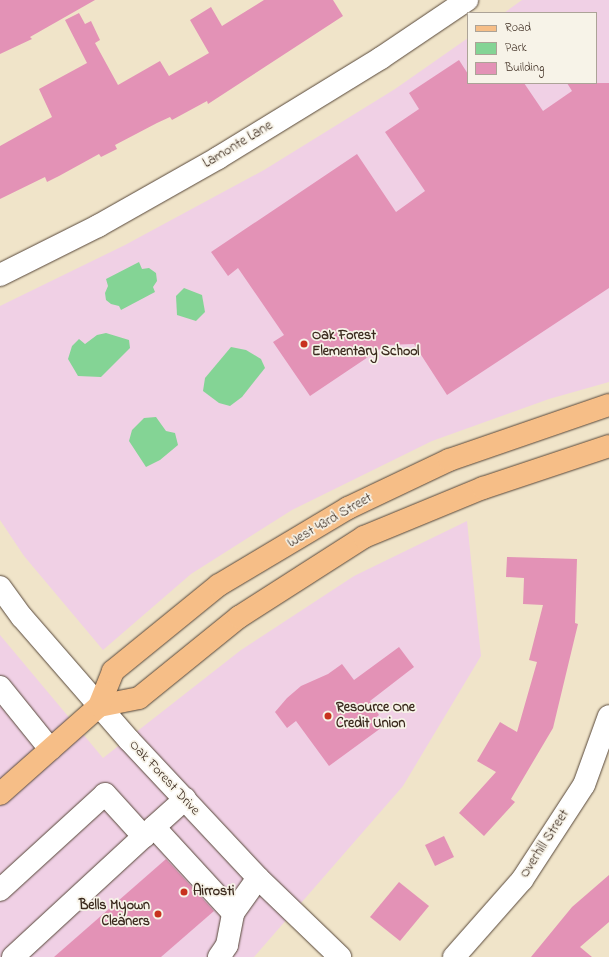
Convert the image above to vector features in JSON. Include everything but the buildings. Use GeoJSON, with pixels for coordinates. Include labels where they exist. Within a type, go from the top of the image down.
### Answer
{"type":"FeatureCollection","features":[{"type":"Feature","properties":{"kind":"main road","name":"West 43rd Street"},"geometry":{"type":"LineString","coordinates":[[0,794],[99,706],[113,671],[219,585],[348,508],[449,460],[608,409]]}},
{"type":"Feature","properties":{"kind":"main road","name":"West 43rd Street"},"geometry":{"type":"LineString","coordinates":[[99,706],[139,698],[239,616],[364,537],[483,488],[609,446]]}},
{"type":"Feature","properties":{"kind":"street","name":"Lamonte Lane"},"geometry":{"type":"LineString","coordinates":[[0,275],[98,226],[218,158],[381,58],[467,0]]}},
{"type":"Feature","properties":{"kind":"street","name":"Oak Forest Drive"},"geometry":{"type":"LineString","coordinates":[[0,587],[99,706],[184,800],[258,878],[340,957]]}},
{"type":"Feature","properties":{"kind":"street"},"geometry":{"type":"LineString","coordinates":[[0,687],[50,749]]}},
{"type":"Feature","properties":{"kind":"street","name":"Overhill Street"},"geometry":{"type":"LineString","coordinates":[[454,957],[522,880],[584,785],[609,716]]}},
{"type":"Feature","properties":{"kind":"street"},"geometry":{"type":"LineString","coordinates":[[0,890],[105,794],[149,832],[233,913]]}},
{"type":"Feature","properties":{"kind":"street"},"geometry":{"type":"LineString","coordinates":[[13,957],[184,800]]}},
{"type":"Feature","properties":{"kind":"street"},"geometry":{"type":"LineString","coordinates":[[219,957],[227,945],[233,913],[258,878]]}},
{"type":"Feature","properties":{"kind":"shaded area","name":"Oak Forest Elementary School"},"geometry":{"type":"Polygon","coordinates":[[[522,0],[609,0],[609,382],[549,399],[432,441],[292,510],[191,574],[103,650],[24,556],[0,520],[0,306],[125,245],[264,170],[395,89],[467,39],[467,84],[597,84],[597,12],[505,12],[522,0]]]}},
{"type":"Feature","properties":{"kind":"shaded area"},"geometry":{"type":"Polygon","coordinates":[[[467,521],[481,656],[403,786],[254,957],[0,957],[0,635],[103,758],[241,650],[354,576],[467,521]]]}},
{"type":"Feature","properties":{"kind":"green space"},"geometry":{"type":"Polygon","coordinates":[[[139,262],[142,269],[149,268],[156,273],[157,281],[153,287],[155,292],[121,310],[119,306],[111,304],[106,300],[105,293],[108,286],[106,279],[139,262]]]}},
{"type":"Feature","properties":{"kind":"green space"},"geometry":{"type":"Polygon","coordinates":[[[184,288],[202,295],[205,312],[196,321],[177,315],[176,296],[184,288]]]}},
{"type":"Feature","properties":{"kind":"green space"},"geometry":{"type":"Polygon","coordinates":[[[106,333],[129,340],[130,348],[101,377],[78,376],[68,359],[72,346],[79,339],[85,344],[97,335],[106,333]]]}},
{"type":"Feature","properties":{"kind":"green space"},"geometry":{"type":"Polygon","coordinates":[[[231,347],[246,350],[261,359],[265,368],[242,397],[230,406],[219,403],[203,391],[205,378],[231,347]]]}},
{"type":"Feature","properties":{"kind":"green space"},"geometry":{"type":"Polygon","coordinates":[[[156,417],[166,431],[175,433],[178,445],[160,460],[146,467],[129,441],[132,430],[144,418],[156,417]]]}},
{"type":"Feature","properties":{"kind":"place","name":"Oak Forest Elementary School"},"geometry":{"type":"Point","coordinates":[304,344]}},
{"type":"Feature","properties":{"kind":"place","name":"Resource One Credit Union"},"geometry":{"type":"Point","coordinates":[328,716]}},
{"type":"Feature","properties":{"kind":"place","name":"Airrosti"},"geometry":{"type":"Point","coordinates":[184,892]}},
{"type":"Feature","properties":{"kind":"place","name":"Bells Myown Cleaners"},"geometry":{"type":"Point","coordinates":[158,914]}}]}
